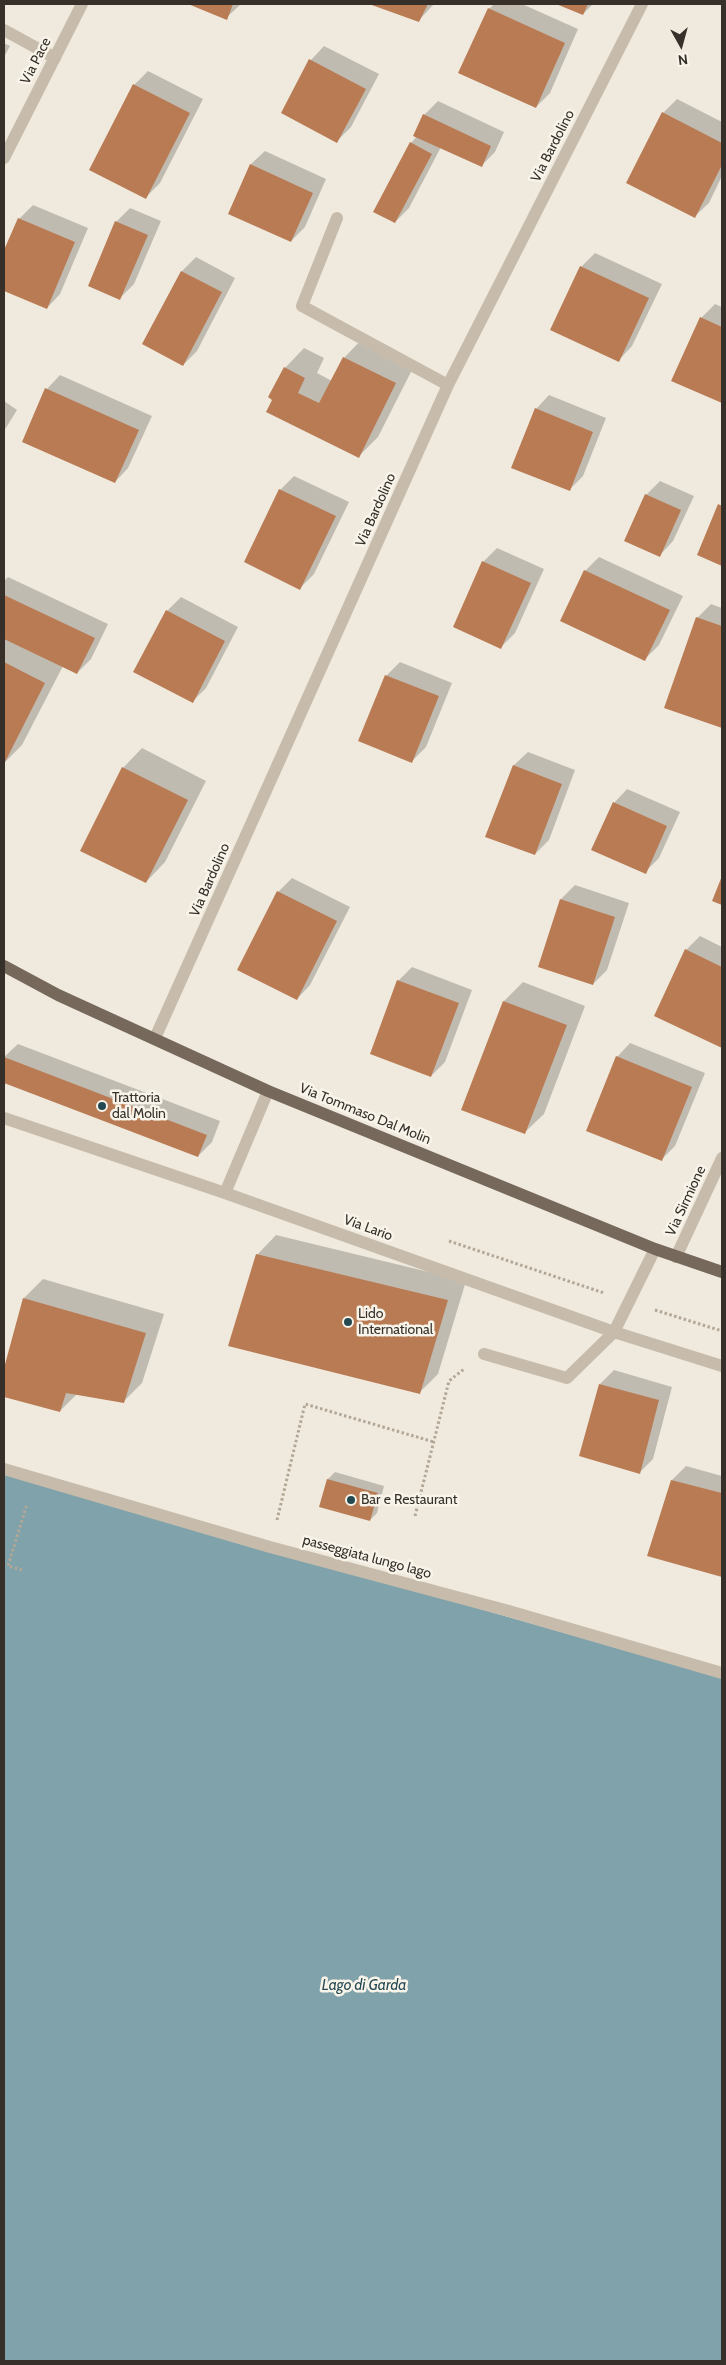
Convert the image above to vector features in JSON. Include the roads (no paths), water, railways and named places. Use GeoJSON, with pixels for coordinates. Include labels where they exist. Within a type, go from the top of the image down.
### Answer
{"type":"FeatureCollection","features":[{"type":"Feature","properties":{"kind":"main road","name":"Via Tommaso Dal Molin"},"geometry":{"type":"LineString","coordinates":[[4,966],[58,995],[268,1091],[655,1249],[722,1272]]}},
{"type":"Feature","properties":{"kind":"street","name":"Via Pace"},"geometry":{"type":"LineString","coordinates":[[4,158],[82,4]]}},
{"type":"Feature","properties":{"kind":"street","name":"Via Bardolino"},"geometry":{"type":"LineString","coordinates":[[155,1038],[448,385],[642,4]]}},
{"type":"Feature","properties":{"kind":"street"},"geometry":{"type":"LineString","coordinates":[[4,30],[55,58]]}},
{"type":"Feature","properties":{"kind":"street"},"geometry":{"type":"LineString","coordinates":[[337,218],[302,306],[448,385]]}},
{"type":"Feature","properties":{"kind":"street"},"geometry":{"type":"LineString","coordinates":[[225,1193],[268,1091]]}},
{"type":"Feature","properties":{"kind":"street","name":"Via Lario"},"geometry":{"type":"LineString","coordinates":[[4,1118],[225,1193],[614,1332],[722,1366]]}},
{"type":"Feature","properties":{"kind":"street","name":"Via Sirmione"},"geometry":{"type":"LineString","coordinates":[[676,1257],[722,1158]]}},
{"type":"Feature","properties":{"kind":"street"},"geometry":{"type":"LineString","coordinates":[[484,1354],[567,1378],[614,1332],[655,1249]]}},
{"type":"Feature","properties":{"kind":"street","name":"passeggiata lungo lago"},"geometry":{"type":"LineString","coordinates":[[4,1469],[270,1547],[509,1611],[722,1673]]}},
{"type":"Feature","properties":{"kind":"water","name":"Lago di Garda"},"geometry":{"type":"Polygon","coordinates":[[[4,1473],[722,1678],[722,2361],[4,2361],[4,1473]]]}},
{"type":"Feature","properties":{"kind":"place","name":"Trattoria dal Molin"},"geometry":{"type":"Point","coordinates":[102,1106]}},
{"type":"Feature","properties":{"kind":"place","name":"Lido International"},"geometry":{"type":"Point","coordinates":[348,1322]}},
{"type":"Feature","properties":{"kind":"place","name":"Bar e Restaurant"},"geometry":{"type":"Point","coordinates":[351,1500]}}]}
